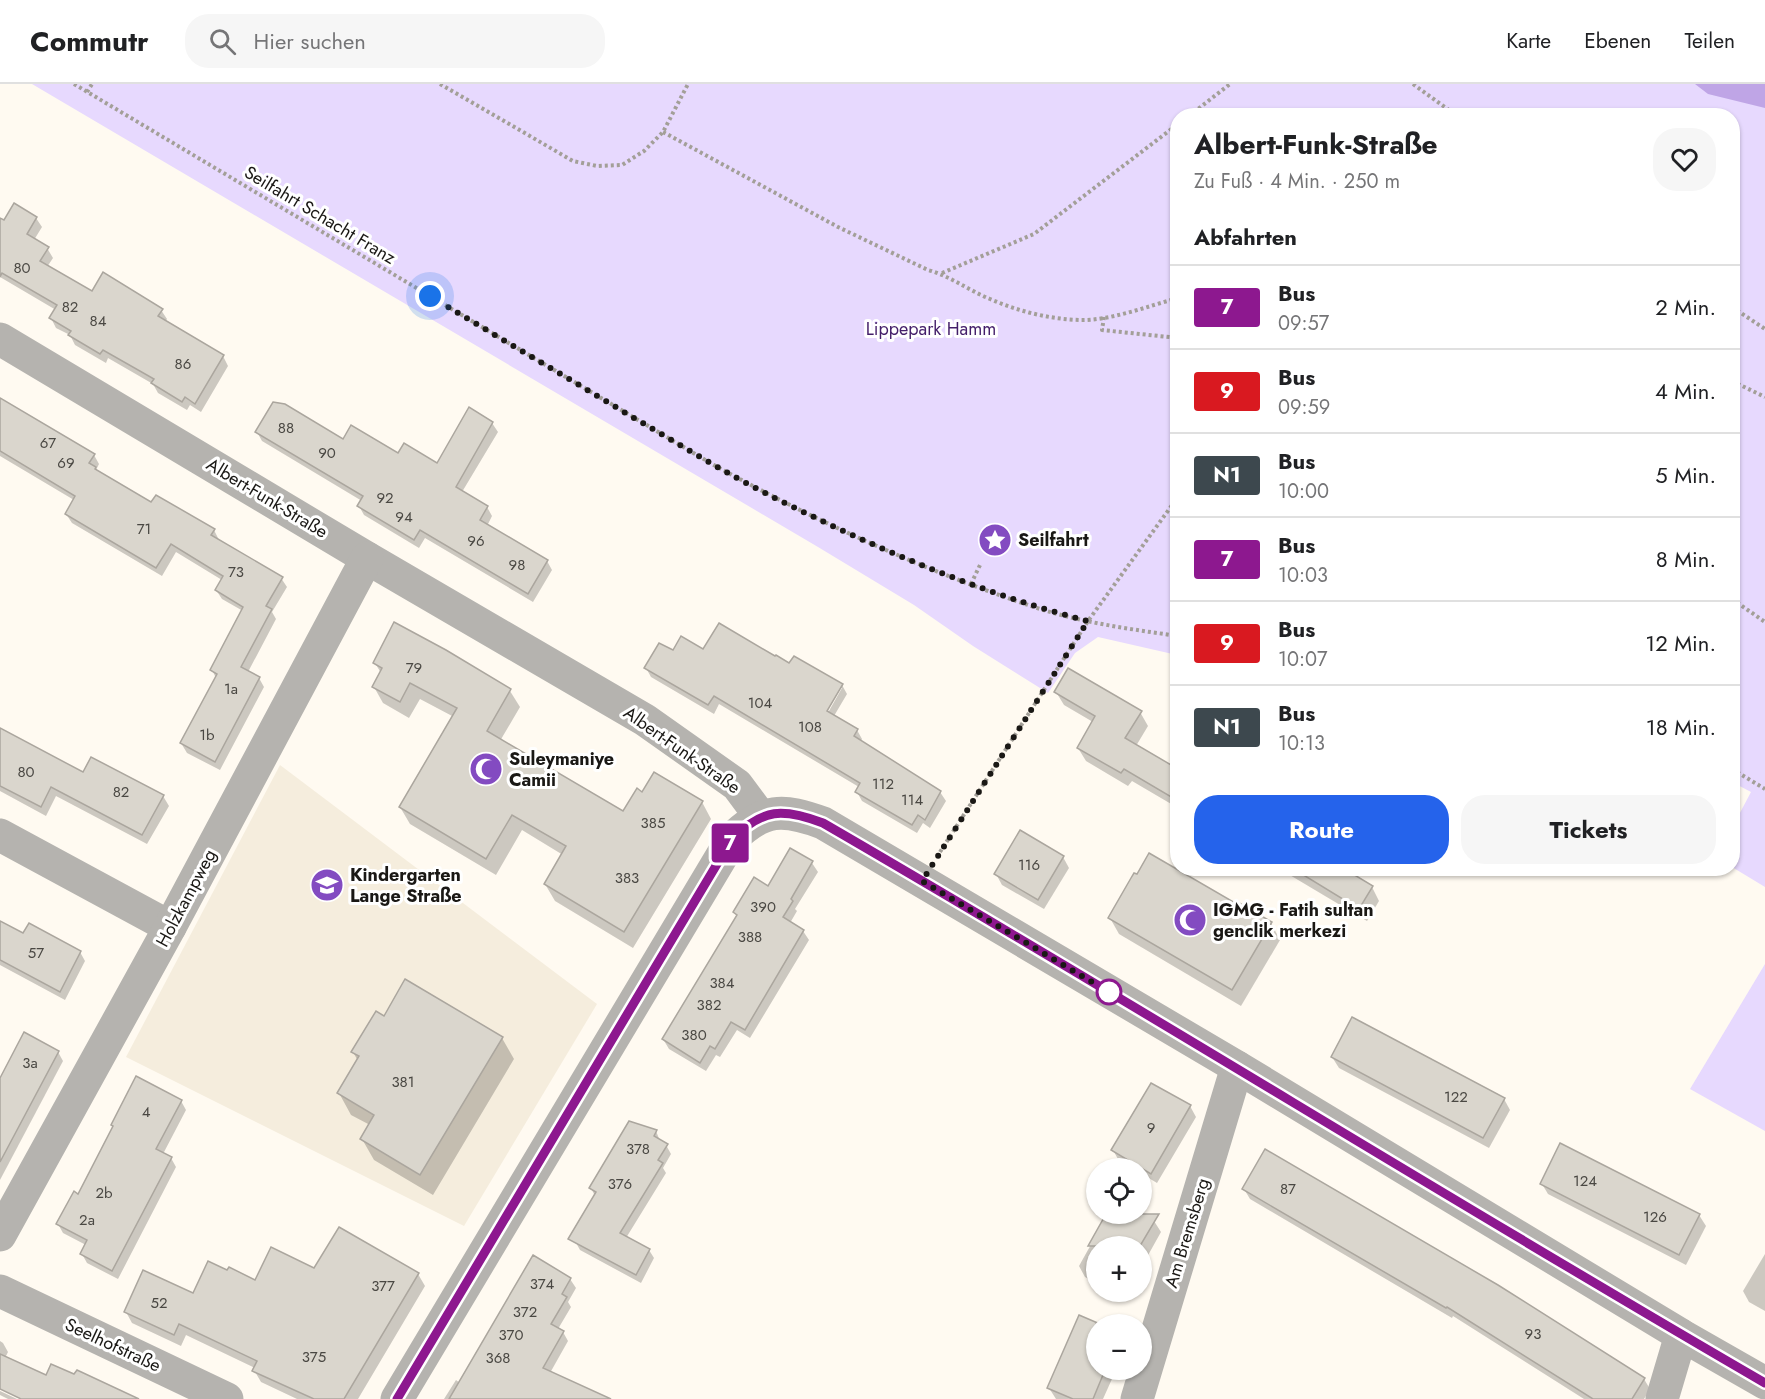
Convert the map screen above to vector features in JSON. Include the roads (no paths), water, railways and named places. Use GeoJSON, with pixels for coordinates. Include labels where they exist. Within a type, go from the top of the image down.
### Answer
{"type":"FeatureCollection","features":[{"type":"Feature","properties":{"kind":"street","name":"Albert-Funk-Straße"},"geometry":{"type":"LineString","coordinates":[[0,339],[367,558],[645,720],[737,785],[760,816]]}},
{"type":"Feature","properties":{"kind":"street","name":"Holzkampweg"},"geometry":{"type":"LineString","coordinates":[[0,1235],[170,927],[367,558]]}},
{"type":"Feature","properties":{"kind":"street"},"geometry":{"type":"LineString","coordinates":[[397,1399],[732,839],[746,825],[760,816],[775,812],[789,813],[823,823],[1237,1067],[1765,1383]]}},
{"type":"Feature","properties":{"kind":"street"},"geometry":{"type":"LineString","coordinates":[[0,835],[170,927]]}},
{"type":"Feature","properties":{"kind":"street","name":"Am Bremsberg"},"geometry":{"type":"LineString","coordinates":[[1137,1399],[1237,1067]]}},
{"type":"Feature","properties":{"kind":"street","name":"Seelhofstraße"},"geometry":{"type":"LineString","coordinates":[[0,1291],[227,1399]]}},
{"type":"Feature","properties":{"kind":"street"},"geometry":{"type":"LineString","coordinates":[[1662,1399],[1682,1335]]}},
{"type":"Feature","properties":{"kind":"place","name":"Seilfahrt"},"geometry":{"type":"Point","coordinates":[995,540]}},
{"type":"Feature","properties":{"kind":"place","name":"Suleymaniye Camii"},"geometry":{"type":"Point","coordinates":[486,769]}},
{"type":"Feature","properties":{"kind":"place","name":"Kindergarten Lange Straße"},"geometry":{"type":"Point","coordinates":[327,885]}},
{"type":"Feature","properties":{"kind":"place","name":"IGMG - Fatih sultan genclik merkezi"},"geometry":{"type":"Point","coordinates":[1190,920]}},
{"type":"Feature","properties":{"kind":"park label","name":"Lippepark Hamm"},"geometry":{"type":"Point","coordinates":[931,329]}}]}
